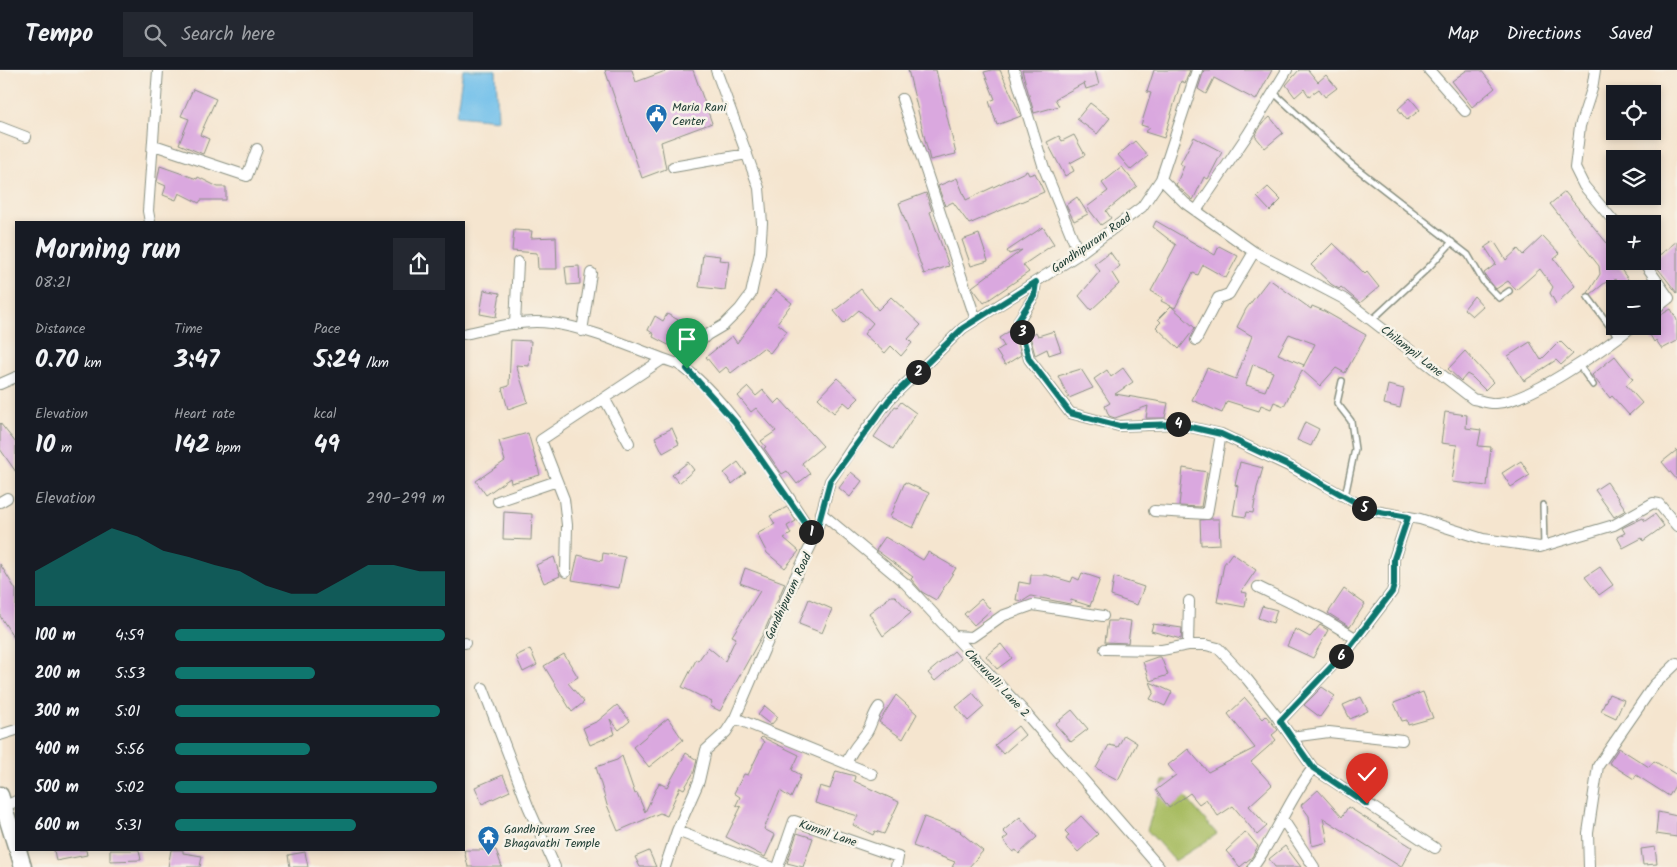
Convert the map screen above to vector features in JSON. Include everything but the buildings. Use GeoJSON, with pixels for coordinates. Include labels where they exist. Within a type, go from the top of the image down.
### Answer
{"type":"FeatureCollection","features":[{"type":"Feature","properties":{"kind":"main road"},"geometry":{"type":"LineString","coordinates":[[7,801],[15,840]]}},
{"type":"Feature","properties":{"kind":"main road"},"geometry":{"type":"LineString","coordinates":[[18,851],[23,867]]}},
{"type":"Feature","properties":{"kind":"street"},"geometry":{"type":"LineString","coordinates":[[150,221],[148,211],[158,70]]}},
{"type":"Feature","properties":{"kind":"street"},"geometry":{"type":"LineString","coordinates":[[678,364],[707,335],[724,325],[751,294],[760,252],[762,223],[759,188],[716,70]]}},
{"type":"Feature","properties":{"kind":"street"},"geometry":{"type":"LineString","coordinates":[[1014,70],[1044,168],[1079,254]]}},
{"type":"Feature","properties":{"kind":"street","name":"Gandhipuram Road"},"geometry":{"type":"LineString","coordinates":[[665,867],[677,830],[699,781],[706,750],[726,732],[735,718],[794,580],[815,537],[830,481],[889,400],[963,328],[1079,254],[1142,207],[1160,179],[1197,70]]}},
{"type":"Feature","properties":{"kind":"street"},"geometry":{"type":"LineString","coordinates":[[1196,211],[1248,134],[1272,91],[1287,70]]}},
{"type":"Feature","properties":{"kind":"street"},"geometry":{"type":"LineString","coordinates":[[1429,70],[1464,111]]}},
{"type":"Feature","properties":{"kind":"street"},"geometry":{"type":"LineString","coordinates":[[1595,70],[1592,90],[1580,126],[1575,168],[1584,186],[1608,215]]}},
{"type":"Feature","properties":{"kind":"street"},"geometry":{"type":"LineString","coordinates":[[902,99],[976,320]]}},
{"type":"Feature","properties":{"kind":"street"},"geometry":{"type":"LineString","coordinates":[[0,127],[26,137]]}},
{"type":"Feature","properties":{"kind":"street"},"geometry":{"type":"LineString","coordinates":[[154,144],[247,176],[258,149]]}},
{"type":"Feature","properties":{"kind":"street"},"geometry":{"type":"LineString","coordinates":[[673,167],[747,154]]}},
{"type":"Feature","properties":{"kind":"street","name":"Chilampil Lane"},"geometry":{"type":"LineString","coordinates":[[1160,179],[1196,211],[1254,252],[1344,299],[1473,399],[1494,404],[1518,398],[1596,355],[1621,335]]}},
{"type":"Feature","properties":{"kind":"street"},"geometry":{"type":"LineString","coordinates":[[1196,340],[1218,298],[1229,294],[1254,252]]}},
{"type":"Feature","properties":{"kind":"street"},"geometry":{"type":"LineString","coordinates":[[515,324],[518,262]]}},
{"type":"Feature","properties":{"kind":"street"},"geometry":{"type":"LineString","coordinates":[[1650,270],[1673,298],[1661,305]]}},
{"type":"Feature","properties":{"kind":"street"},"geometry":{"type":"LineString","coordinates":[[582,331],[591,273]]}},
{"type":"Feature","properties":{"kind":"street"},"geometry":{"type":"LineString","coordinates":[[1036,282],[1034,296],[1018,320],[1029,359],[1070,413],[1119,426],[1177,424],[1221,434],[1292,467],[1369,510],[1408,517],[1483,539],[1544,546],[1614,525],[1653,503],[1658,504],[1677,526]]}},
{"type":"Feature","properties":{"kind":"street"},"geometry":{"type":"LineString","coordinates":[[465,334],[515,324],[551,323],[582,331],[678,364],[687,369],[735,422],[815,537]]}},
{"type":"Feature","properties":{"kind":"street"},"geometry":{"type":"LineString","coordinates":[[566,572],[567,525],[564,499],[542,440],[664,359]]}},
{"type":"Feature","properties":{"kind":"street"},"geometry":{"type":"LineString","coordinates":[[0,384],[15,377]]}},
{"type":"Feature","properties":{"kind":"street"},"geometry":{"type":"LineString","coordinates":[[604,398],[629,443]]}},
{"type":"Feature","properties":{"kind":"street"},"geometry":{"type":"LineString","coordinates":[[1154,510],[1207,514],[1221,434]]}},
{"type":"Feature","properties":{"kind":"street"},"geometry":{"type":"LineString","coordinates":[[498,501],[557,481]]}},
{"type":"Feature","properties":{"kind":"street","name":"Cheruvalli Lane 2"},"geometry":{"type":"LineString","coordinates":[[821,513],[906,584],[1021,708],[1159,867]]}},
{"type":"Feature","properties":{"kind":"street"},"geometry":{"type":"LineString","coordinates":[[1280,721],[1357,639],[1394,588],[1394,559],[1408,517]]}},
{"type":"Feature","properties":{"kind":"street"},"geometry":{"type":"LineString","coordinates":[[1258,587],[1322,618],[1357,639]]}},
{"type":"Feature","properties":{"kind":"street"},"geometry":{"type":"LineString","coordinates":[[1188,645],[1189,600]]}},
{"type":"Feature","properties":{"kind":"street"},"geometry":{"type":"LineString","coordinates":[[953,636],[972,637],[1002,616],[1033,605],[1104,616]]}},
{"type":"Feature","properties":{"kind":"street"},"geometry":{"type":"LineString","coordinates":[[1105,649],[1162,650],[1188,645],[1206,645],[1218,648],[1247,679],[1292,737],[1313,768],[1435,848]]}},
{"type":"Feature","properties":{"kind":"street"},"geometry":{"type":"LineString","coordinates":[[1588,867],[1588,833],[1598,766],[1654,685],[1677,663]]}},
{"type":"Feature","properties":{"kind":"street"},"geometry":{"type":"LineString","coordinates":[[483,688],[528,806],[555,867]]}},
{"type":"Feature","properties":{"kind":"street"},"geometry":{"type":"LineString","coordinates":[[847,762],[852,750],[868,731],[874,713],[879,707]]}},
{"type":"Feature","properties":{"kind":"street"},"geometry":{"type":"LineString","coordinates":[[735,718],[847,762],[872,774]]}},
{"type":"Feature","properties":{"kind":"street"},"geometry":{"type":"LineString","coordinates":[[0,735],[15,730]]}},
{"type":"Feature","properties":{"kind":"street"},"geometry":{"type":"LineString","coordinates":[[1292,737],[1329,732],[1402,740]]}},
{"type":"Feature","properties":{"kind":"street"},"geometry":{"type":"LineString","coordinates":[[1253,867],[1272,840],[1282,818],[1313,768]]}},
{"type":"Feature","properties":{"kind":"street"},"geometry":{"type":"LineString","coordinates":[[1282,818],[1314,867]]}},
{"type":"Feature","properties":{"kind":"street","name":"Kunnil Lane"},"geometry":{"type":"LineString","coordinates":[[778,867],[794,821],[898,858],[896,867]]}},
{"type":"Feature","properties":{"kind":"street"},"geometry":{"type":"LineString","coordinates":[[677,830],[771,867]]}},
{"type":"Feature","properties":{"kind":"lane"},"geometry":{"type":"LineString","coordinates":[[1272,91],[1351,164],[1468,255],[1484,280],[1499,298],[1509,291]]}},
{"type":"Feature","properties":{"kind":"lane"},"geometry":{"type":"LineString","coordinates":[[1372,320],[1428,268],[1452,242]]}},
{"type":"Feature","properties":{"kind":"lane"},"geometry":{"type":"LineString","coordinates":[[1588,297],[1618,337]]}},
{"type":"Feature","properties":{"kind":"lane"},"geometry":{"type":"LineString","coordinates":[[1578,364],[1593,385]]}},
{"type":"Feature","properties":{"kind":"lane"},"geometry":{"type":"LineString","coordinates":[[1342,381],[1337,403],[1351,421],[1354,449],[1345,497]]}},
{"type":"Feature","properties":{"kind":"lane"},"geometry":{"type":"LineString","coordinates":[[1543,505],[1544,546]]}},
{"type":"Feature","properties":{"kind":"green space"},"geometry":{"type":"Polygon","coordinates":[[[1171,780],[1217,834],[1175,861],[1147,830],[1163,781],[1171,780]]]}},
{"type":"Feature","properties":{"kind":"water"},"geometry":{"type":"Polygon","coordinates":[[[463,70],[496,70],[498,120],[456,116],[463,70]]]}},
{"type":"Feature","properties":{"kind":"place","name":"Maria Rani Center"},"geometry":{"type":"Point","coordinates":[656,133]}},
{"type":"Feature","properties":{"kind":"place","name":"Gandhipuram Sree Bhagavathi Temple"},"geometry":{"type":"Point","coordinates":[488,855]}},
{"type":"Feature","properties":{"kind":"route"},"geometry":{"type":"LineString","coordinates":[[687,369],[735,422],[815,537],[830,481],[852,448],[889,400],[963,328],[1036,282],[1034,296],[1018,320],[1029,359],[1070,413],[1119,426],[1177,424],[1221,434],[1292,467],[1369,510],[1408,517],[1392,568],[1394,579],[1392,592],[1350,647],[1280,721],[1313,768],[1367,804]]}}]}
